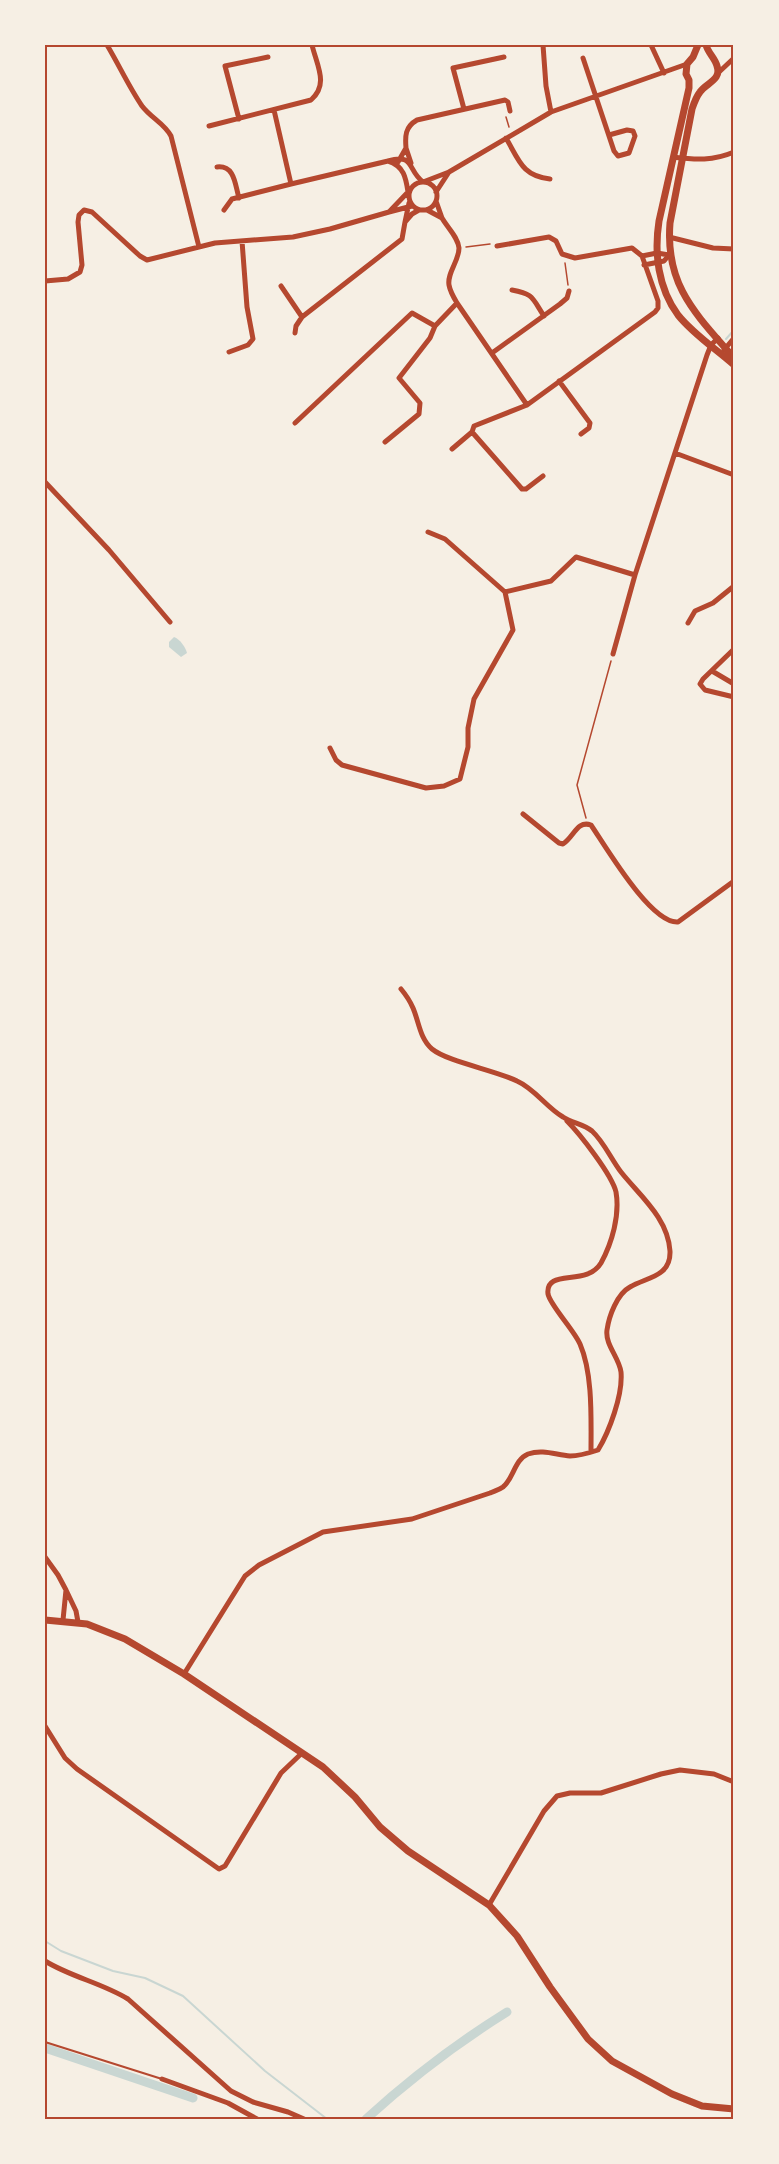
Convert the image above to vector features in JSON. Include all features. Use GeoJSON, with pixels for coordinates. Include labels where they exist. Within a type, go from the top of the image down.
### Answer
{"type":"FeatureCollection","features":[{"type":"Feature","properties":{"kind":"main road"},"geometry":{"type":"LineString","coordinates":[[698,45],[687,64],[689,88],[659,221],[656,241],[658,264],[663,285],[678,314],[711,345],[734,358]]}},
{"type":"Feature","properties":{"kind":"main road"},"geometry":{"type":"LineString","coordinates":[[706,45],[718,66],[718,74],[698,94],[692,109],[669,237],[669,255],[676,281],[691,307],[718,338],[723,351],[734,365]]}},
{"type":"Feature","properties":{"kind":"main road"},"geometry":{"type":"LineString","coordinates":[[693,57],[702,54],[713,59]]}},
{"type":"Feature","properties":{"kind":"main road"},"geometry":{"type":"LineString","coordinates":[[688,77],[693,84],[705,86]]}},
{"type":"Feature","properties":{"kind":"main road"},"geometry":{"type":"LineString","coordinates":[[45,1620],[78,1622],[111,1632],[184,1674],[323,1767],[355,1797],[380,1827],[408,1851],[489,1905],[517,1936],[550,1987],[588,2038],[612,2061],[672,2094],[702,2106],[734,2109]]}},
{"type":"Feature","properties":{"kind":"street"},"geometry":{"type":"LineString","coordinates":[[107,45],[143,108],[165,126],[171,136],[199,247]]}},
{"type":"Feature","properties":{"kind":"street"},"geometry":{"type":"LineString","coordinates":[[209,126],[311,100],[318,94],[322,84],[312,45]]}},
{"type":"Feature","properties":{"kind":"street"},"geometry":{"type":"LineString","coordinates":[[543,45],[546,86],[551,112]]}},
{"type":"Feature","properties":{"kind":"street"},"geometry":{"type":"LineString","coordinates":[[651,45],[664,73]]}},
{"type":"Feature","properties":{"kind":"street"},"geometry":{"type":"LineString","coordinates":[[239,119],[225,66],[268,57]]}},
{"type":"Feature","properties":{"kind":"street"},"geometry":{"type":"LineString","coordinates":[[464,109],[453,68],[504,57]]}},
{"type":"Feature","properties":{"kind":"street"},"geometry":{"type":"LineString","coordinates":[[583,58],[615,153],[622,156],[629,153],[634,136],[633,131],[627,130],[609,135]]}},
{"type":"Feature","properties":{"kind":"street"},"geometry":{"type":"LineString","coordinates":[[713,59],[734,58]]}},
{"type":"Feature","properties":{"kind":"street"},"geometry":{"type":"LineString","coordinates":[[718,74],[734,58]]}},
{"type":"Feature","properties":{"kind":"street"},"geometry":{"type":"LineString","coordinates":[[389,212],[414,185],[449,172],[551,112],[687,64]]}},
{"type":"Feature","properties":{"kind":"street"},"geometry":{"type":"LineString","coordinates":[[673,70],[688,77]]}},
{"type":"Feature","properties":{"kind":"street"},"geometry":{"type":"LineString","coordinates":[[436,192],[431,185],[423,182],[414,173],[406,148],[406,132],[411,123],[506,100],[510,111]]}},
{"type":"Feature","properties":{"kind":"street"},"geometry":{"type":"LineString","coordinates":[[274,110],[291,184]]}},
{"type":"Feature","properties":{"kind":"street"},"geometry":{"type":"LineString","coordinates":[[506,138],[525,170],[540,178],[550,179]]}},
{"type":"Feature","properties":{"kind":"street"},"geometry":{"type":"LineString","coordinates":[[398,161],[406,148]]}},
{"type":"Feature","properties":{"kind":"street"},"geometry":{"type":"LineString","coordinates":[[674,157],[707,160],[721,158],[734,152]]}},
{"type":"Feature","properties":{"kind":"street"},"geometry":{"type":"LineString","coordinates":[[224,210],[232,200],[291,184],[388,161],[411,163]]}},
{"type":"Feature","properties":{"kind":"street"},"geometry":{"type":"LineString","coordinates":[[295,333],[296,326],[302,317],[404,235],[410,205],[404,175],[398,161]]}},
{"type":"Feature","properties":{"kind":"street"},"geometry":{"type":"LineString","coordinates":[[217,167],[226,167],[233,174],[239,198]]}},
{"type":"Feature","properties":{"kind":"street"},"geometry":{"type":"LineString","coordinates":[[449,172],[436,192],[436,201],[442,218],[456,239],[459,248],[449,287],[457,303],[527,405]]}},
{"type":"Feature","properties":{"kind":"street"},"geometry":{"type":"LineString","coordinates":[[428,210],[436,201]]}},
{"type":"Feature","properties":{"kind":"street"},"geometry":{"type":"LineString","coordinates":[[45,281],[68,279],[80,272],[82,265],[78,222],[79,215],[84,210],[92,212],[144,259],[199,247],[303,235],[410,205],[419,210],[428,210],[442,218]]}},
{"type":"Feature","properties":{"kind":"street"},"geometry":{"type":"LineString","coordinates":[[405,222],[419,210]]}},
{"type":"Feature","properties":{"kind":"street"},"geometry":{"type":"LineString","coordinates":[[452,449],[473,429],[527,405],[658,308],[658,301],[642,256],[636,249],[628,247],[575,258],[565,256],[559,251],[556,242],[549,237],[497,246]]}},
{"type":"Feature","properties":{"kind":"street"},"geometry":{"type":"LineString","coordinates":[[669,237],[713,248],[734,249]]}},
{"type":"Feature","properties":{"kind":"street"},"geometry":{"type":"LineString","coordinates":[[229,352],[248,345],[253,339],[247,307],[242,241]]}},
{"type":"Feature","properties":{"kind":"street"},"geometry":{"type":"LineString","coordinates":[[642,256],[657,253],[669,255]]}},
{"type":"Feature","properties":{"kind":"street"},"geometry":{"type":"LineString","coordinates":[[644,265],[658,264],[669,255]]}},
{"type":"Feature","properties":{"kind":"street"},"geometry":{"type":"LineString","coordinates":[[281,286],[302,317]]}},
{"type":"Feature","properties":{"kind":"street"},"geometry":{"type":"LineString","coordinates":[[512,290],[531,295],[544,316]]}},
{"type":"Feature","properties":{"kind":"street"},"geometry":{"type":"LineString","coordinates":[[492,353],[567,298],[569,291]]}},
{"type":"Feature","properties":{"kind":"street"},"geometry":{"type":"LineString","coordinates":[[385,442],[419,414],[420,403],[399,378],[430,338],[435,326],[457,303]]}},
{"type":"Feature","properties":{"kind":"street"},"geometry":{"type":"LineString","coordinates":[[295,423],[412,313],[435,326]]}},
{"type":"Feature","properties":{"kind":"street"},"geometry":{"type":"LineString","coordinates":[[613,654],[635,575],[675,453],[711,345],[718,338]]}},
{"type":"Feature","properties":{"kind":"street"},"geometry":{"type":"LineString","coordinates":[[723,351],[734,338]]}},
{"type":"Feature","properties":{"kind":"street"},"geometry":{"type":"LineString","coordinates":[[559,381],[590,423],[589,428],[581,434]]}},
{"type":"Feature","properties":{"kind":"street"},"geometry":{"type":"LineString","coordinates":[[473,429],[522,489],[526,489],[543,476]]}},
{"type":"Feature","properties":{"kind":"street"},"geometry":{"type":"LineString","coordinates":[[675,453],[734,475]]}},
{"type":"Feature","properties":{"kind":"street"},"geometry":{"type":"LineString","coordinates":[[45,482],[109,550],[170,622]]}},
{"type":"Feature","properties":{"kind":"street"},"geometry":{"type":"LineString","coordinates":[[330,748],[336,760],[342,765],[426,788],[444,786],[460,779],[468,747],[468,728],[474,699],[513,630],[505,591],[445,539],[428,532]]}},
{"type":"Feature","properties":{"kind":"street"},"geometry":{"type":"LineString","coordinates":[[505,591],[551,581],[576,557],[635,575]]}},
{"type":"Feature","properties":{"kind":"street"},"geometry":{"type":"LineString","coordinates":[[688,623],[695,611],[713,603],[734,586]]}},
{"type":"Feature","properties":{"kind":"street"},"geometry":{"type":"LineString","coordinates":[[734,649],[703,679],[701,687],[734,697]]}},
{"type":"Feature","properties":{"kind":"street"},"geometry":{"type":"LineString","coordinates":[[712,671],[734,684]]}},
{"type":"Feature","properties":{"kind":"street"},"geometry":{"type":"LineString","coordinates":[[523,814],[559,843],[564,844],[580,825],[586,823],[591,825],[638,894],[668,921],[678,922],[734,881]]}},
{"type":"Feature","properties":{"kind":"street"},"geometry":{"type":"LineString","coordinates":[[401,989],[414,1009],[421,1034],[432,1049],[521,1082],[580,1134],[616,1191],[616,1212],[610,1243],[600,1265],[592,1273],[582,1277],[556,1279],[550,1285],[548,1294],[552,1304],[579,1341],[587,1361],[591,1452]]}},
{"type":"Feature","properties":{"kind":"street"},"geometry":{"type":"LineString","coordinates":[[184,1674],[244,1576],[259,1564],[323,1532],[412,1519],[490,1493],[502,1487],[518,1462],[531,1453],[544,1452],[572,1456],[598,1450],[606,1436],[618,1394],[621,1373],[608,1342],[607,1330],[615,1304],[629,1287],[663,1272],[670,1252],[666,1230],[654,1210],[620,1170],[601,1142],[591,1130],[563,1118]]}},
{"type":"Feature","properties":{"kind":"street"},"geometry":{"type":"LineString","coordinates":[[45,1557],[66,1590],[76,1611],[78,1622]]}},
{"type":"Feature","properties":{"kind":"street"},"geometry":{"type":"LineString","coordinates":[[63,1620],[66,1590]]}},
{"type":"Feature","properties":{"kind":"street"},"geometry":{"type":"LineString","coordinates":[[45,1726],[65,1758],[76,1769],[219,1869],[225,1866],[281,1773],[302,1753]]}},
{"type":"Feature","properties":{"kind":"street"},"geometry":{"type":"LineString","coordinates":[[489,1905],[544,1811],[557,1796],[570,1793],[602,1792],[680,1770],[714,1774],[734,1782]]}},
{"type":"Feature","properties":{"kind":"street"},"geometry":{"type":"LineString","coordinates":[[45,1961],[58,1969],[111,1989],[128,1999],[231,2091],[253,2102],[304,2119]]}},
{"type":"Feature","properties":{"kind":"street"},"geometry":{"type":"LineString","coordinates":[[162,2079],[228,2103],[257,2119]]}},
{"type":"Feature","properties":{"kind":"lane"},"geometry":{"type":"LineString","coordinates":[[45,2042],[162,2079]]}},
{"type":"Feature","properties":{"kind":"path"},"geometry":{"type":"LineString","coordinates":[[510,111],[506,117],[510,130]]}},
{"type":"Feature","properties":{"kind":"path"},"geometry":{"type":"LineString","coordinates":[[459,248],[489,244],[497,246]]}},
{"type":"Feature","properties":{"kind":"path"},"geometry":{"type":"LineString","coordinates":[[565,256],[569,291]]}},
{"type":"Feature","properties":{"kind":"path"},"geometry":{"type":"LineString","coordinates":[[586,823],[586,815],[577,785],[613,654]]}},
{"type":"Feature","properties":{"kind":"shaded area"},"geometry":{"type":"Polygon","coordinates":[[[174,637],[184,646],[187,653],[181,657],[169,647],[169,642],[174,637]]]}},
{"type":"Feature","properties":{"kind":"waterway"},"geometry":{"type":"LineString","coordinates":[[726,339],[734,330]]}},
{"type":"Feature","properties":{"kind":"waterway"},"geometry":{"type":"LineString","coordinates":[[45,1941],[61,1951],[113,1971],[145,1978],[183,1996],[265,2071],[327,2119]]}},
{"type":"Feature","properties":{"kind":"waterway"},"geometry":{"type":"LineString","coordinates":[[366,2119],[434,2062],[507,2012]]}},
{"type":"Feature","properties":{"kind":"waterway"},"geometry":{"type":"LineString","coordinates":[[45,2048],[193,2098]]}}]}
